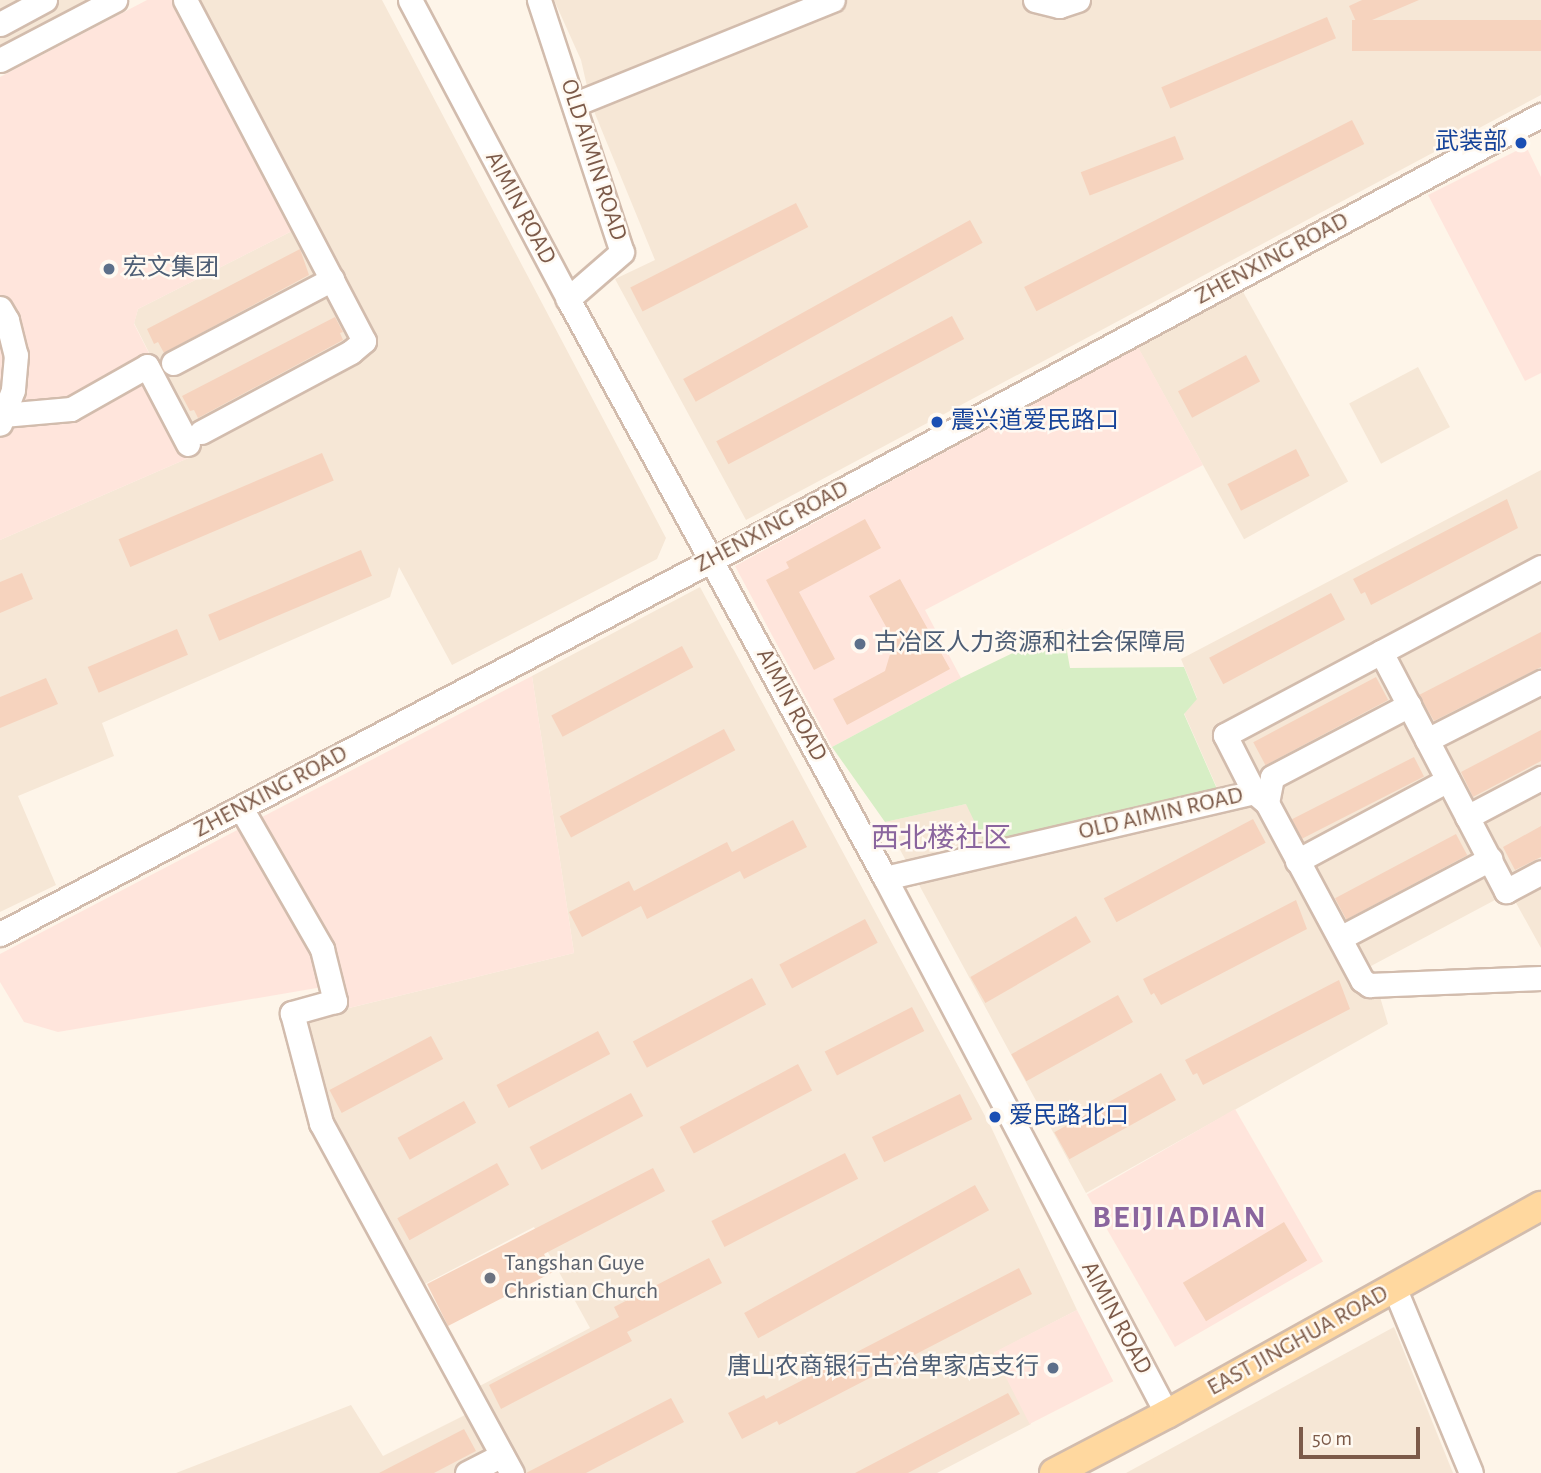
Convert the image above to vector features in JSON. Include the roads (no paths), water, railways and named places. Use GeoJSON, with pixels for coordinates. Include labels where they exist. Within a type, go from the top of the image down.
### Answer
{"type":"FeatureCollection","features":[{"type":"Feature","properties":{"kind":"main road","name":"EAST JINGHUA ROAD"},"geometry":{"type":"LineString","coordinates":[[1054,1473],[1540,1209]]}},
{"type":"Feature","properties":{"kind":"street"},"geometry":{"type":"LineString","coordinates":[[0,60],[115,0]]}},
{"type":"Feature","properties":{"kind":"street"},"geometry":{"type":"LineString","coordinates":[[0,307],[7,320],[16,355],[13,390],[2,419],[71,409],[146,366],[195,438],[351,352],[364,341],[185,0]]}},
{"type":"Feature","properties":{"kind":"street","name":"AIMIN ROAD"},"geometry":{"type":"LineString","coordinates":[[410,0],[568,299],[885,878],[1167,1414]]}},
{"type":"Feature","properties":{"kind":"street","name":"OLD AIMIN ROAD"},"geometry":{"type":"LineString","coordinates":[[539,0],[622,252],[568,299]]}},
{"type":"Feature","properties":{"kind":"street"},"geometry":{"type":"LineString","coordinates":[[575,104],[833,0]]}},
{"type":"Feature","properties":{"kind":"street"},"geometry":{"type":"LineString","coordinates":[[1035,0],[1059,6],[1079,0]]}},
{"type":"Feature","properties":{"kind":"street"},"geometry":{"type":"LineString","coordinates":[[0,24],[30,3],[41,39]]}},
{"type":"Feature","properties":{"kind":"street","name":"ZHENXING ROAD"},"geometry":{"type":"LineString","coordinates":[[0,934],[712,559],[1541,115]]}},
{"type":"Feature","properties":{"kind":"street"},"geometry":{"type":"LineString","coordinates":[[173,363],[332,279]]}},
{"type":"Feature","properties":{"kind":"street"},"geometry":{"type":"LineString","coordinates":[[1261,797],[1225,734],[1541,567]]}},
{"type":"Feature","properties":{"kind":"street"},"geometry":{"type":"LineString","coordinates":[[1381,652],[1506,891],[1541,873]]}},
{"type":"Feature","properties":{"kind":"street"},"geometry":{"type":"LineString","coordinates":[[1427,740],[1541,682]]}},
{"type":"Feature","properties":{"kind":"street"},"geometry":{"type":"LineString","coordinates":[[1261,797],[1272,777],[1409,705]]}},
{"type":"Feature","properties":{"kind":"street"},"geometry":{"type":"LineString","coordinates":[[1467,817],[1541,778]]}},
{"type":"Feature","properties":{"kind":"street"},"geometry":{"type":"LineString","coordinates":[[1297,861],[1448,780]]}},
{"type":"Feature","properties":{"kind":"street","name":"OLD AIMIN ROAD"},"geometry":{"type":"LineString","coordinates":[[885,878],[1261,797],[1362,980],[1369,985],[1541,978]]}},
{"type":"Feature","properties":{"kind":"street"},"geometry":{"type":"LineString","coordinates":[[241,808],[321,949],[335,1001],[292,1013],[321,1123],[507,1464],[467,1473]]}},
{"type":"Feature","properties":{"kind":"street"},"geometry":{"type":"LineString","coordinates":[[1340,938],[1490,859]]}},
{"type":"Feature","properties":{"kind":"street"},"geometry":{"type":"LineString","coordinates":[[1394,1287],[1471,1473]]}},
{"type":"Feature","properties":{"kind":"place","name":"武装部"},"geometry":{"type":"Point","coordinates":[1521,143]}},
{"type":"Feature","properties":{"kind":"place","name":"宏文集团"},"geometry":{"type":"Point","coordinates":[109,269]}},
{"type":"Feature","properties":{"kind":"place","name":"震兴道爱民路口"},"geometry":{"type":"Point","coordinates":[937,422]}},
{"type":"Feature","properties":{"kind":"place","name":"古冶区人力资源和社会保障局"},"geometry":{"type":"Point","coordinates":[860,644]}},
{"type":"Feature","properties":{"kind":"place","name":"爱民路北口"},"geometry":{"type":"Point","coordinates":[995,1117]}},
{"type":"Feature","properties":{"kind":"place","name":"Tangshan Guye Christian Church"},"geometry":{"type":"Point","coordinates":[490,1278]}},
{"type":"Feature","properties":{"kind":"place","name":"唐山农商银行古冶卑家店支行"},"geometry":{"type":"Point","coordinates":[1053,1368]}},
{"type":"Feature","properties":{"kind":"district","name":"西北楼社区"},"geometry":{"type":"Point","coordinates":[941,839]}},
{"type":"Feature","properties":{"kind":"district","name":"BEIJIADIAN"},"geometry":{"type":"Point","coordinates":[1180,1217]}}]}
